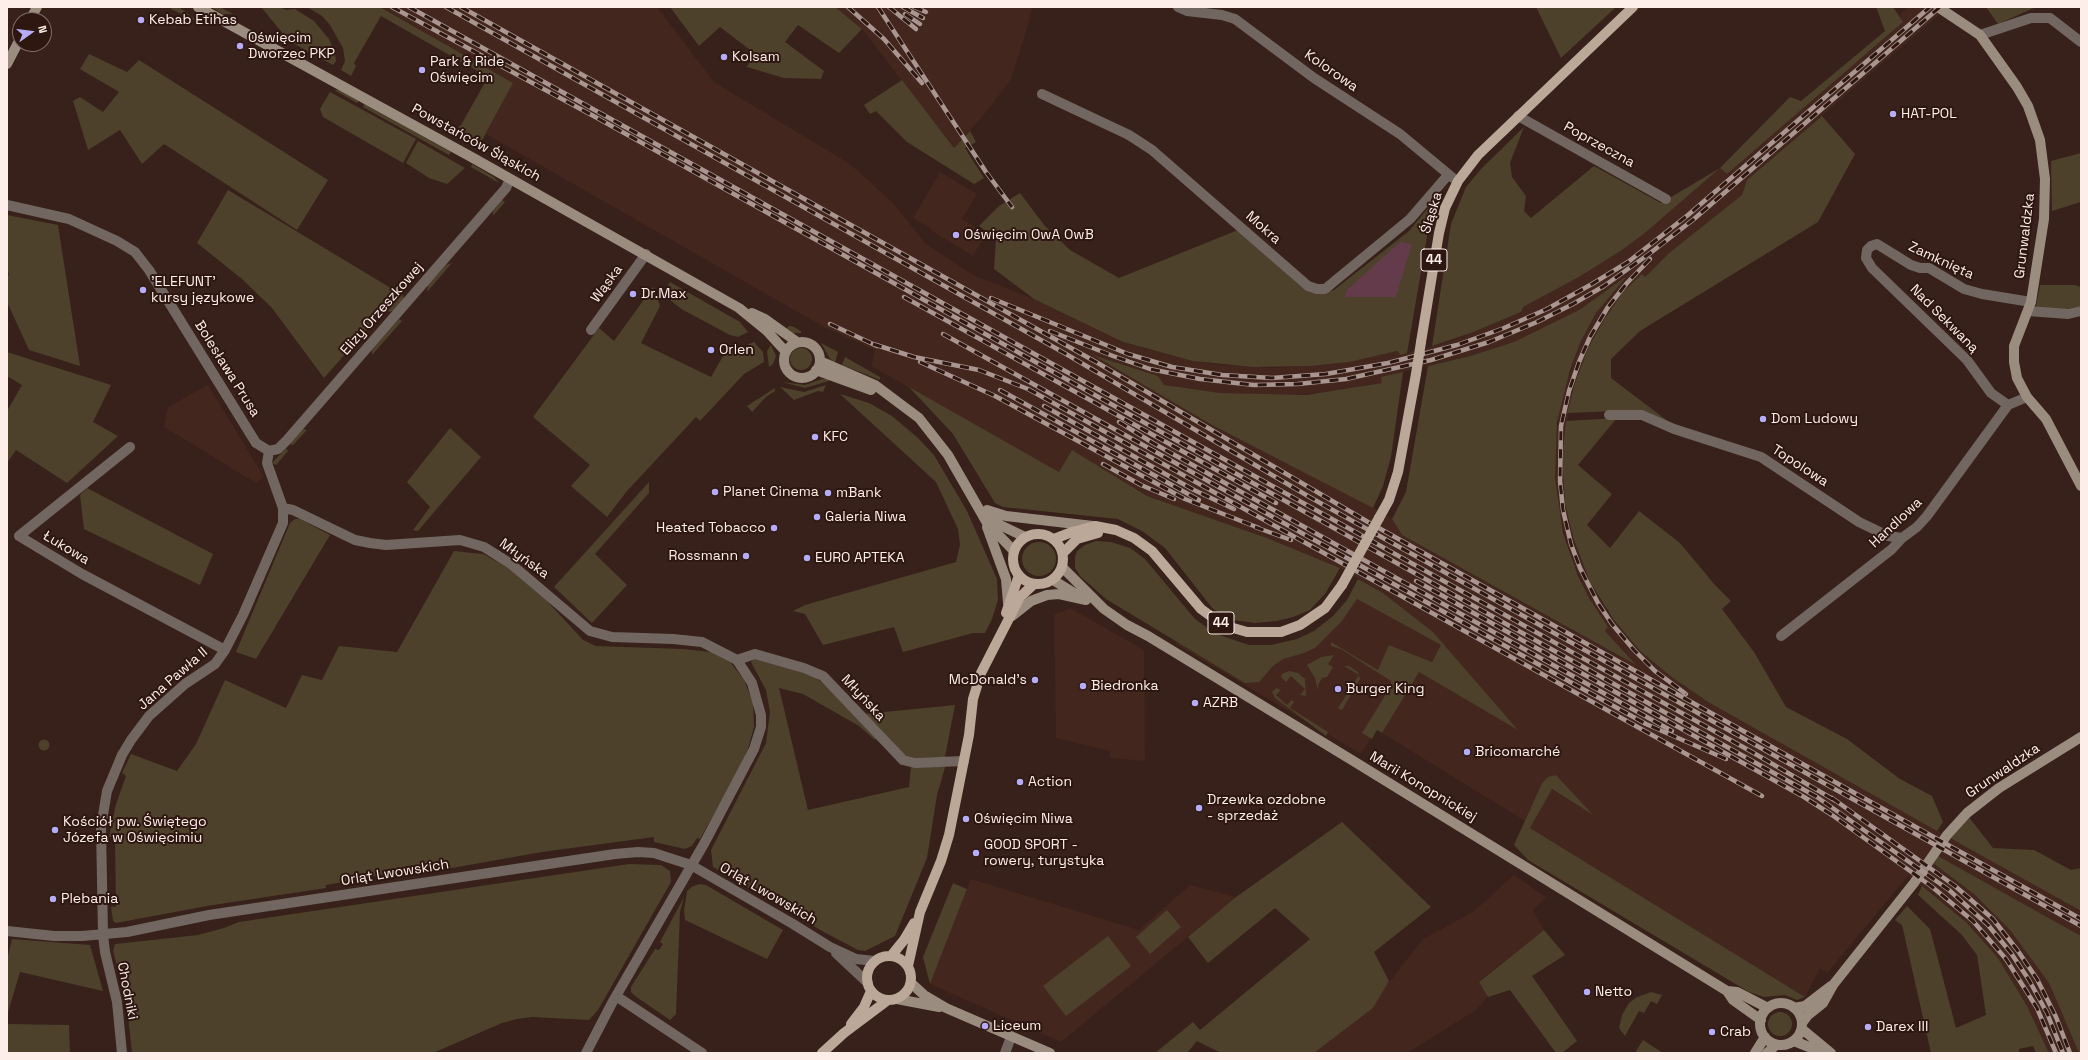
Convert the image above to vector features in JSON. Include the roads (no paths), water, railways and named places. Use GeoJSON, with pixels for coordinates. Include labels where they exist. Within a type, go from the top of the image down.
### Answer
{"type":"FeatureCollection","features":[{"type":"Feature","properties":{"kind":"main road","name":"Śląska"},"geometry":{"type":"LineString","coordinates":[[1116,530],[1134,538],[1152,551],[1189,596],[1213,619],[1229,627],[1247,632],[1281,632],[1300,625],[1326,608],[1342,585],[1389,500],[1398,472],[1439,233],[1446,208],[1458,181],[1478,155],[1633,7]]}},
{"type":"Feature","properties":{"kind":"main road","name":"44"},"geometry":{"type":"LineString","coordinates":[[1054,539],[1072,532],[1095,526],[1116,530]]}},
{"type":"Feature","properties":{"kind":"main road"},"geometry":{"type":"LineString","coordinates":[[1063,553],[1077,539],[1088,535],[1116,530]]}},
{"type":"Feature","properties":{"kind":"main road"},"geometry":{"type":"LineString","coordinates":[[1040,534],[1054,539],[1063,553],[1062,567],[1053,580],[1047,583],[1034,584],[1019,575],[1014,568],[1014,551],[1025,537],[1040,534]]}},
{"type":"Feature","properties":{"kind":"main road"},"geometry":{"type":"LineString","coordinates":[[890,956],[904,940],[920,912],[941,861],[949,834],[964,761],[973,699],[985,663],[1009,614],[1019,575]]}},
{"type":"Feature","properties":{"kind":"main road"},"geometry":{"type":"LineString","coordinates":[[1009,614],[1020,597],[1034,584]]}},
{"type":"Feature","properties":{"kind":"main road"},"geometry":{"type":"LineString","coordinates":[[908,966],[920,912]]}},
{"type":"Feature","properties":{"kind":"main road"},"geometry":{"type":"LineString","coordinates":[[822,1053],[844,1033],[892,1000],[904,995],[911,983],[911,972],[908,966],[898,957],[890,956],[879,958],[875,961],[868,972],[870,987],[864,1007],[844,1033]]}},
{"type":"Feature","properties":{"kind":"main road"},"geometry":{"type":"LineString","coordinates":[[870,987],[881,999],[892,1000]]}},
{"type":"Feature","properties":{"kind":"street","name":"Powstańców Śląskich"},"geometry":{"type":"LineString","coordinates":[[198,7],[646,254],[739,308],[765,319],[797,342]]}},
{"type":"Feature","properties":{"kind":"street","name":"Kolorowa"},"geometry":{"type":"LineString","coordinates":[[1178,7],[1187,11],[1222,15],[1235,19],[1314,78],[1400,134],[1448,175],[1458,181]]}},
{"type":"Feature","properties":{"kind":"street","name":"Grunwaldzka"},"geometry":{"type":"LineString","coordinates":[[1938,7],[1980,35],[2017,86],[2028,106],[2040,140],[2045,178],[2044,219],[2029,307],[2014,346],[2014,362],[2018,378],[2027,397],[2046,419],[2081,486]]}},
{"type":"Feature","properties":{"kind":"street"},"geometry":{"type":"LineString","coordinates":[[1980,35],[2031,18],[2050,18],[2081,42]]}},
{"type":"Feature","properties":{"kind":"street"},"geometry":{"type":"LineString","coordinates":[[7,64],[13,52]]}},
{"type":"Feature","properties":{"kind":"street","name":"Mokra"},"geometry":{"type":"LineString","coordinates":[[1042,94],[1129,135],[1152,150],[1308,286],[1317,289],[1325,289],[1410,219],[1448,175]]}},
{"type":"Feature","properties":{"kind":"street","name":"Poprzeczna"},"geometry":{"type":"LineString","coordinates":[[1518,116],[1666,199]]}},
{"type":"Feature","properties":{"kind":"street","name":"Elizy Orzeszkowej"},"geometry":{"type":"LineString","coordinates":[[268,451],[278,449],[287,440],[506,188],[510,179]]}},
{"type":"Feature","properties":{"kind":"street","name":"Bolesława Prusa"},"geometry":{"type":"LineString","coordinates":[[7,205],[70,219],[117,241],[135,252],[149,270],[256,443],[268,451]]}},
{"type":"Feature","properties":{"kind":"street","name":"Zamknięta"},"geometry":{"type":"LineString","coordinates":[[1867,250],[1871,246],[1877,244],[1911,265],[1920,268],[1929,268],[1964,289],[2029,307]]}},
{"type":"Feature","properties":{"kind":"street","name":"Nad Sekwaną"},"geometry":{"type":"LineString","coordinates":[[1867,250],[1866,258],[1872,268],[1967,360],[1991,393],[2008,405]]}},
{"type":"Feature","properties":{"kind":"street","name":"Wąska"},"geometry":{"type":"LineString","coordinates":[[591,330],[646,254]]}},
{"type":"Feature","properties":{"kind":"street"},"geometry":{"type":"LineString","coordinates":[[2029,307],[2068,314],[2081,311]]}},
{"type":"Feature","properties":{"kind":"street","name":"Powstańców Śląskich"},"geometry":{"type":"LineString","coordinates":[[739,308],[766,330],[786,352]]}},
{"type":"Feature","properties":{"kind":"street"},"geometry":{"type":"LineString","coordinates":[[797,342],[806,342],[814,347],[819,356],[818,366],[807,377],[796,377],[791,374],[784,363],[786,352],[792,344],[797,342]]}},
{"type":"Feature","properties":{"kind":"street"},"geometry":{"type":"LineString","coordinates":[[818,366],[890,396],[919,418],[940,443],[971,492],[987,523],[1008,586],[1009,614]]}},
{"type":"Feature","properties":{"kind":"street"},"geometry":{"type":"LineString","coordinates":[[2008,405],[2027,397]]}},
{"type":"Feature","properties":{"kind":"street","name":"Handlowa"},"geometry":{"type":"LineString","coordinates":[[1781,636],[1892,549],[1927,516],[2008,405]]}},
{"type":"Feature","properties":{"kind":"street","name":"Topolowa"},"geometry":{"type":"LineString","coordinates":[[1609,414],[1642,414],[1674,429],[1761,457],[1859,522],[1888,536],[1902,538]]}},
{"type":"Feature","properties":{"kind":"street","name":"Łukowa"},"geometry":{"type":"LineString","coordinates":[[130,447],[19,536],[82,574],[225,650]]}},
{"type":"Feature","properties":{"kind":"street","name":"Jana Pawła II"},"geometry":{"type":"LineString","coordinates":[[103,934],[101,827],[107,791],[122,756],[131,740],[149,716],[185,684],[215,664],[225,650],[243,615],[283,523],[283,508],[267,463],[268,451]]}},
{"type":"Feature","properties":{"kind":"street"},"geometry":{"type":"LineString","coordinates":[[971,492],[1000,525],[1025,537]]}},
{"type":"Feature","properties":{"kind":"street","name":"Młyńska"},"geometry":{"type":"LineString","coordinates":[[283,508],[293,510],[354,540],[386,545],[454,540],[484,547],[511,564],[590,631],[612,637],[673,639],[702,642],[737,660],[752,683],[759,703],[761,726],[754,749],[706,842],[691,865]]}},
{"type":"Feature","properties":{"kind":"street"},"geometry":{"type":"LineString","coordinates":[[987,510],[1006,516],[1095,526]]}},
{"type":"Feature","properties":{"kind":"street"},"geometry":{"type":"LineString","coordinates":[[987,523],[1014,551]]}},
{"type":"Feature","properties":{"kind":"street","name":"Marii Konopnickiej"},"geometry":{"type":"LineString","coordinates":[[1062,567],[1104,609]]}},
{"type":"Feature","properties":{"kind":"street","name":"Marii Konopnickiej"},"geometry":{"type":"LineString","coordinates":[[1053,580],[1104,609],[1127,625],[1148,636],[1368,770],[1727,991],[1733,1000],[1761,1020]]}},
{"type":"Feature","properties":{"kind":"street"},"geometry":{"type":"LineString","coordinates":[[1009,614],[1031,600],[1047,594],[1059,594],[1086,600]]}},
{"type":"Feature","properties":{"kind":"street","name":"Młyńska"},"geometry":{"type":"LineString","coordinates":[[737,660],[755,654],[804,668],[823,676],[903,760],[915,763],[964,761]]}},
{"type":"Feature","properties":{"kind":"street","name":"Grunwaldzka"},"geometry":{"type":"LineString","coordinates":[[1833,985],[1914,883],[1947,834],[1967,813],[1999,788],[2081,737]]}},
{"type":"Feature","properties":{"kind":"street","name":"Orląt Lwowskich"},"geometry":{"type":"LineString","coordinates":[[7,930],[54,936],[130,932],[209,915],[615,854],[654,853],[691,865],[830,947],[856,959],[875,961]]}},
{"type":"Feature","properties":{"kind":"street"},"geometry":{"type":"LineString","coordinates":[[586,1053],[616,996],[691,865]]}},
{"type":"Feature","properties":{"kind":"street","name":"Chodniki"},"geometry":{"type":"LineString","coordinates":[[103,934],[105,952],[117,1002],[122,1053]]}},
{"type":"Feature","properties":{"kind":"street","name":"Orląt Lwowskich"},"geometry":{"type":"LineString","coordinates":[[830,947],[870,987]]}},
{"type":"Feature","properties":{"kind":"street"},"geometry":{"type":"LineString","coordinates":[[911,983],[924,995],[946,1008],[1050,1053]]}},
{"type":"Feature","properties":{"kind":"street"},"geometry":{"type":"LineString","coordinates":[[1794,1008],[1805,1006],[1833,985]]}},
{"type":"Feature","properties":{"kind":"street"},"geometry":{"type":"LineString","coordinates":[[1767,1053],[1776,1045],[1788,1044],[1794,1041],[1808,1015],[1823,1003],[1833,985]]}},
{"type":"Feature","properties":{"kind":"street","name":"Marii Konopnickiej"},"geometry":{"type":"LineString","coordinates":[[1727,991],[1737,992],[1768,1008]]}},
{"type":"Feature","properties":{"kind":"street"},"geometry":{"type":"LineString","coordinates":[[616,996],[702,1053]]}},
{"type":"Feature","properties":{"kind":"street"},"geometry":{"type":"LineString","coordinates":[[892,1000],[946,1008]]}},
{"type":"Feature","properties":{"kind":"street"},"geometry":{"type":"LineString","coordinates":[[1776,1045],[1765,1037],[1761,1026],[1761,1020],[1768,1008],[1778,1004],[1784,1004],[1794,1008],[1799,1013],[1802,1026],[1831,1053]]}},
{"type":"Feature","properties":{"kind":"street"},"geometry":{"type":"LineString","coordinates":[[1005,1053],[1011,1037]]}},
{"type":"Feature","properties":{"kind":"street"},"geometry":{"type":"LineString","coordinates":[[1755,1053],[1765,1037]]}},
{"type":"Feature","properties":{"kind":"street"},"geometry":{"type":"LineString","coordinates":[[1794,1041],[1824,1053]]}},
{"type":"Feature","properties":{"kind":"railway"},"geometry":{"type":"LineString","coordinates":[[392,7],[599,119],[1817,797],[1949,890],[1988,925],[2011,953],[2029,980],[2047,1013],[2063,1053]]}},
{"type":"Feature","properties":{"kind":"railway"},"geometry":{"type":"LineString","coordinates":[[409,7],[1752,752],[1836,801]]}},
{"type":"Feature","properties":{"kind":"railway"},"geometry":{"type":"LineString","coordinates":[[446,7],[1066,354],[1313,499],[2081,926]]}},
{"type":"Feature","properties":{"kind":"railway"},"geometry":{"type":"LineString","coordinates":[[461,7],[1096,362],[1368,522],[2081,919]]}},
{"type":"Feature","properties":{"kind":"railway"},"geometry":{"type":"LineString","coordinates":[[848,7],[884,39],[922,83]]}},
{"type":"Feature","properties":{"kind":"railway"},"geometry":{"type":"LineString","coordinates":[[878,7],[986,172],[1012,207]]}},
{"type":"Feature","properties":{"kind":"railway"},"geometry":{"type":"LineString","coordinates":[[889,7],[916,29]]}},
{"type":"Feature","properties":{"kind":"railway"},"geometry":{"type":"LineString","coordinates":[[903,7],[923,18]]}},
{"type":"Feature","properties":{"kind":"railway"},"geometry":{"type":"LineString","coordinates":[[914,7],[926,12]]}},
{"type":"Feature","properties":{"kind":"railway"},"geometry":{"type":"LineString","coordinates":[[991,298],[1128,354],[1172,367],[1222,375],[1272,378],[1326,374],[1388,363],[1457,345],[1504,328],[1547,309],[1628,262],[1688,215],[1930,7]]}},
{"type":"Feature","properties":{"kind":"railway"},"geometry":{"type":"LineString","coordinates":[[1050,331],[1150,369],[1200,379],[1254,385],[1298,384],[1346,379],[1431,360],[1489,342],[1537,322],[1573,304],[1604,286],[1649,254],[1694,219],[1940,7]]}},
{"type":"Feature","properties":{"kind":"railway"},"geometry":{"type":"LineString","coordinates":[[905,14],[920,24]]}},
{"type":"Feature","properties":{"kind":"railway"},"geometry":{"type":"LineString","coordinates":[[1650,259],[1627,283],[1608,307],[1590,337],[1579,362],[1569,391],[1561,426],[1560,481],[1563,510],[1571,544],[1580,568],[1598,603],[1612,624],[1634,650],[1655,671],[1686,694]]}},
{"type":"Feature","properties":{"kind":"railway"},"geometry":{"type":"LineString","coordinates":[[904,297],[1276,503]]}},
{"type":"Feature","properties":{"kind":"railway"},"geometry":{"type":"LineString","coordinates":[[830,324],[877,346]]}},
{"type":"Feature","properties":{"kind":"railway"},"geometry":{"type":"LineString","coordinates":[[943,334],[1646,724],[1726,759]]}},
{"type":"Feature","properties":{"kind":"railway"},"geometry":{"type":"LineString","coordinates":[[873,344],[914,357],[979,370],[1028,389],[1762,796]]}},
{"type":"Feature","properties":{"kind":"railway"},"geometry":{"type":"LineString","coordinates":[[920,362],[995,396],[1185,499],[1259,528]]}},
{"type":"Feature","properties":{"kind":"railway"},"geometry":{"type":"LineString","coordinates":[[1000,390],[1199,500]]}},
{"type":"Feature","properties":{"kind":"railway"},"geometry":{"type":"LineString","coordinates":[[1044,406],[1194,490],[1234,509]]}},
{"type":"Feature","properties":{"kind":"railway"},"geometry":{"type":"LineString","coordinates":[[1119,422],[1153,443],[1672,731]]}},
{"type":"Feature","properties":{"kind":"railway"},"geometry":{"type":"LineString","coordinates":[[1103,464],[1141,485],[1174,499]]}},
{"type":"Feature","properties":{"kind":"railway"},"geometry":{"type":"LineString","coordinates":[[1255,527],[1291,540]]}},
{"type":"Feature","properties":{"kind":"railway"},"geometry":{"type":"LineString","coordinates":[[1416,581],[1804,797],[1832,815],[1931,886],[1973,921],[2006,959],[2037,1008],[2056,1053]]}},
{"type":"Feature","properties":{"kind":"railway"},"geometry":{"type":"LineString","coordinates":[[1832,798],[1955,886],[1993,919],[2018,951],[2037,979],[2056,1017],[2070,1053]]}},
{"type":"Feature","properties":{"kind":"place","name":"Kebab Etihas"},"geometry":{"type":"Point","coordinates":[141,20]}},
{"type":"Feature","properties":{"kind":"place","name":"Oświęcim Dworzec PKP"},"geometry":{"type":"Point","coordinates":[240,46]}},
{"type":"Feature","properties":{"kind":"place","name":"Kolsam"},"geometry":{"type":"Point","coordinates":[724,57]}},
{"type":"Feature","properties":{"kind":"place","name":"Park & Ride Oświęcim"},"geometry":{"type":"Point","coordinates":[422,70]}},
{"type":"Feature","properties":{"kind":"place","name":"HAT-POL"},"geometry":{"type":"Point","coordinates":[1893,114]}},
{"type":"Feature","properties":{"kind":"place","name":"Oświęcim OwA OwB"},"geometry":{"type":"Point","coordinates":[956,235]}},
{"type":"Feature","properties":{"kind":"place","name":"'ELEFUNT' kursy językowe"},"geometry":{"type":"Point","coordinates":[143,290]}},
{"type":"Feature","properties":{"kind":"place","name":"Dr.Max"},"geometry":{"type":"Point","coordinates":[633,294]}},
{"type":"Feature","properties":{"kind":"place","name":"Orlen"},"geometry":{"type":"Point","coordinates":[711,350]}},
{"type":"Feature","properties":{"kind":"place","name":"Dom Ludowy"},"geometry":{"type":"Point","coordinates":[1763,419]}},
{"type":"Feature","properties":{"kind":"place","name":"KFC"},"geometry":{"type":"Point","coordinates":[815,437]}},
{"type":"Feature","properties":{"kind":"place","name":"Planet Cinema"},"geometry":{"type":"Point","coordinates":[715,492]}},
{"type":"Feature","properties":{"kind":"place","name":"mBank"},"geometry":{"type":"Point","coordinates":[828,493]}},
{"type":"Feature","properties":{"kind":"place","name":"Galeria Niwa"},"geometry":{"type":"Point","coordinates":[817,517]}},
{"type":"Feature","properties":{"kind":"place","name":"Heated Tobacco"},"geometry":{"type":"Point","coordinates":[774,528]}},
{"type":"Feature","properties":{"kind":"place","name":"Rossmann"},"geometry":{"type":"Point","coordinates":[746,556]}},
{"type":"Feature","properties":{"kind":"place","name":"EURO APTEKA"},"geometry":{"type":"Point","coordinates":[807,558]}},
{"type":"Feature","properties":{"kind":"place","name":"McDonald's"},"geometry":{"type":"Point","coordinates":[1035,680]}},
{"type":"Feature","properties":{"kind":"place","name":"Biedronka"},"geometry":{"type":"Point","coordinates":[1083,686]}},
{"type":"Feature","properties":{"kind":"place","name":"Burger King"},"geometry":{"type":"Point","coordinates":[1338,689]}},
{"type":"Feature","properties":{"kind":"place","name":"AZRB"},"geometry":{"type":"Point","coordinates":[1195,703]}},
{"type":"Feature","properties":{"kind":"place","name":"Bricomarché"},"geometry":{"type":"Point","coordinates":[1467,752]}},
{"type":"Feature","properties":{"kind":"place","name":"Action"},"geometry":{"type":"Point","coordinates":[1020,782]}},
{"type":"Feature","properties":{"kind":"place","name":"Drzewka ozdobne - sprzedaż"},"geometry":{"type":"Point","coordinates":[1199,808]}},
{"type":"Feature","properties":{"kind":"place","name":"Oświęcim Niwa"},"geometry":{"type":"Point","coordinates":[966,819]}},
{"type":"Feature","properties":{"kind":"place","name":"Kościół pw. Świętego Józefa w Oświęcimiu"},"geometry":{"type":"Point","coordinates":[55,830]}},
{"type":"Feature","properties":{"kind":"place","name":"GOOD SPORT - rowery, turystyka"},"geometry":{"type":"Point","coordinates":[976,853]}},
{"type":"Feature","properties":{"kind":"place","name":"Plebania"},"geometry":{"type":"Point","coordinates":[53,899]}},
{"type":"Feature","properties":{"kind":"place","name":"Netto"},"geometry":{"type":"Point","coordinates":[1587,992]}},
{"type":"Feature","properties":{"kind":"place","name":"Liceum"},"geometry":{"type":"Point","coordinates":[985,1026]}},
{"type":"Feature","properties":{"kind":"place","name":"Darex III"},"geometry":{"type":"Point","coordinates":[1868,1027]}},
{"type":"Feature","properties":{"kind":"place","name":"Crab"},"geometry":{"type":"Point","coordinates":[1712,1032]}}]}
